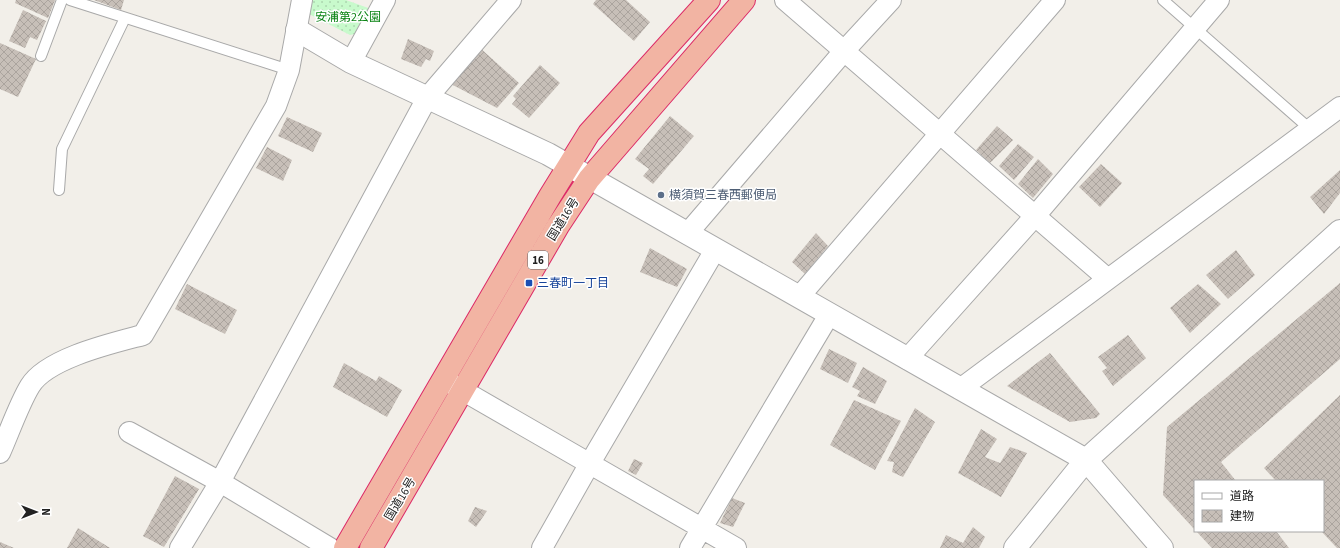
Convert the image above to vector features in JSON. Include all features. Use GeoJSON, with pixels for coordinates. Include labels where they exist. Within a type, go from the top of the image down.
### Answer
{"type":"FeatureCollection","features":[{"type":"Feature","properties":{"kind":"highway","name":"国道16号"},"geometry":{"type":"LineString","coordinates":[[347,546],[550,196],[589,133],[709,0]]}},
{"type":"Feature","properties":{"kind":"highway","name":"国道16号"},"geometry":{"type":"LineString","coordinates":[[371,548],[464,391],[558,226],[589,179],[744,0]]}},
{"type":"Feature","properties":{"kind":"street"},"geometry":{"type":"LineString","coordinates":[[0,453],[30,385],[52,365],[108,344],[144,335],[276,106],[288,70],[302,0]]}},
{"type":"Feature","properties":{"kind":"street"},"geometry":{"type":"LineString","coordinates":[[351,62],[385,0]]}},
{"type":"Feature","properties":{"kind":"street"},"geometry":{"type":"LineString","coordinates":[[180,548],[220,482],[427,98],[511,0]]}},
{"type":"Feature","properties":{"kind":"street"},"geometry":{"type":"LineString","coordinates":[[785,0],[1108,279]]}},
{"type":"Feature","properties":{"kind":"street"},"geometry":{"type":"LineString","coordinates":[[687,234],[844,51],[891,0]]}},
{"type":"Feature","properties":{"kind":"street"},"geometry":{"type":"LineString","coordinates":[[799,297],[1055,0]]}},
{"type":"Feature","properties":{"kind":"street"},"geometry":{"type":"LineString","coordinates":[[907,359],[1035,216],[1219,0]]}},
{"type":"Feature","properties":{"kind":"street"},"geometry":{"type":"LineString","coordinates":[[296,30],[351,62],[548,154],[589,179],[1086,460],[1162,548]]}},
{"type":"Feature","properties":{"kind":"street"},"geometry":{"type":"LineString","coordinates":[[960,388],[1340,108]]}},
{"type":"Feature","properties":{"kind":"street"},"geometry":{"type":"LineString","coordinates":[[1015,548],[1086,460],[1340,232]]}},
{"type":"Feature","properties":{"kind":"street"},"geometry":{"type":"LineString","coordinates":[[542,548],[715,250]]}},
{"type":"Feature","properties":{"kind":"street"},"geometry":{"type":"LineString","coordinates":[[690,548],[829,315]]}},
{"type":"Feature","properties":{"kind":"street"},"geometry":{"type":"LineString","coordinates":[[444,380],[736,548]]}},
{"type":"Feature","properties":{"kind":"street"},"geometry":{"type":"LineString","coordinates":[[129,432],[220,482],[347,546]]}},
{"type":"Feature","properties":{"kind":"lane"},"geometry":{"type":"LineString","coordinates":[[41,56],[62,0]]}},
{"type":"Feature","properties":{"kind":"lane"},"geometry":{"type":"LineString","coordinates":[[70,0],[288,70]]}},
{"type":"Feature","properties":{"kind":"lane"},"geometry":{"type":"LineString","coordinates":[[1163,0],[1310,129]]}},
{"type":"Feature","properties":{"kind":"lane"},"geometry":{"type":"LineString","coordinates":[[59,190],[62,149],[125,18]]}},
{"type":"Feature","properties":{"kind":"green space","name":"安浦第2公園"},"geometry":{"type":"Polygon","coordinates":[[[309,0],[346,0],[371,9],[359,33],[350,35],[307,13],[309,0]]]}},
{"type":"Feature","properties":{"kind":"building"},"geometry":{"type":"Polygon","coordinates":[[[16,0],[55,0],[48,18],[15,3],[16,0]]]}},
{"type":"Feature","properties":{"kind":"building"},"geometry":{"type":"Polygon","coordinates":[[[94,0],[124,0],[121,10],[94,0]]]}},
{"type":"Feature","properties":{"kind":"building"},"geometry":{"type":"Polygon","coordinates":[[[596,0],[626,0],[650,22],[634,41],[593,4],[596,0]]]}},
{"type":"Feature","properties":{"kind":"building"},"geometry":{"type":"Polygon","coordinates":[[[23,10],[46,21],[37,40],[30,37],[25,48],[9,41],[23,10]]]}},
{"type":"Feature","properties":{"kind":"building"},"geometry":{"type":"Polygon","coordinates":[[[408,39],[434,51],[430,61],[426,59],[421,67],[401,59],[408,39]]]}},
{"type":"Feature","properties":{"kind":"building"},"geometry":{"type":"Polygon","coordinates":[[[0,43],[36,59],[18,97],[0,89],[0,43]]]}},
{"type":"Feature","properties":{"kind":"building"},"geometry":{"type":"Polygon","coordinates":[[[479,47],[519,83],[497,108],[447,82],[479,47]]]}},
{"type":"Feature","properties":{"kind":"building"},"geometry":{"type":"Polygon","coordinates":[[[540,65],[560,83],[529,118],[512,104],[516,99],[513,96],[540,65]]]}},
{"type":"Feature","properties":{"kind":"building"},"geometry":{"type":"Polygon","coordinates":[[[670,116],[694,136],[653,184],[643,176],[649,169],[635,159],[670,116]]]}},
{"type":"Feature","properties":{"kind":"building"},"geometry":{"type":"Polygon","coordinates":[[[287,117],[322,133],[313,152],[278,136],[287,117]]]}},
{"type":"Feature","properties":{"kind":"building"},"geometry":{"type":"Polygon","coordinates":[[[997,126],[1013,140],[990,163],[976,150],[997,126]]]}},
{"type":"Feature","properties":{"kind":"building"},"geometry":{"type":"Polygon","coordinates":[[[1018,144],[1034,157],[1014,180],[999,166],[1018,144]]]}},
{"type":"Feature","properties":{"kind":"building"},"geometry":{"type":"Polygon","coordinates":[[[267,147],[292,160],[283,181],[256,168],[267,147]]]}},
{"type":"Feature","properties":{"kind":"building"},"geometry":{"type":"Polygon","coordinates":[[[1038,159],[1053,174],[1033,198],[1018,184],[1038,159]]]}},
{"type":"Feature","properties":{"kind":"building"},"geometry":{"type":"Polygon","coordinates":[[[1101,164],[1122,183],[1100,207],[1079,187],[1101,164]]]}},
{"type":"Feature","properties":{"kind":"building"},"geometry":{"type":"Polygon","coordinates":[[[1340,170],[1340,193],[1324,214],[1310,197],[1340,170]]]}},
{"type":"Feature","properties":{"kind":"building"},"geometry":{"type":"Polygon","coordinates":[[[816,233],[828,246],[805,274],[792,262],[816,233]]]}},
{"type":"Feature","properties":{"kind":"building"},"geometry":{"type":"Polygon","coordinates":[[[650,248],[687,269],[677,287],[640,272],[650,248]]]}},
{"type":"Feature","properties":{"kind":"building"},"geometry":{"type":"Polygon","coordinates":[[[1236,250],[1255,275],[1228,299],[1206,275],[1236,250]]]}},
{"type":"Feature","properties":{"kind":"building"},"geometry":{"type":"Polygon","coordinates":[[[1340,283],[1340,359],[1221,462],[1235,480],[1194,480],[1194,529],[1163,495],[1167,427],[1340,283]]]}},
{"type":"Feature","properties":{"kind":"building"},"geometry":{"type":"Polygon","coordinates":[[[187,284],[237,310],[225,334],[175,309],[187,284]]]}},
{"type":"Feature","properties":{"kind":"building"},"geometry":{"type":"Polygon","coordinates":[[[1198,284],[1221,304],[1190,333],[1170,308],[1198,284]]]}},
{"type":"Feature","properties":{"kind":"building"},"geometry":{"type":"Polygon","coordinates":[[[1128,335],[1146,358],[1113,386],[1102,371],[1107,368],[1098,357],[1128,335]]]}},
{"type":"Feature","properties":{"kind":"building"},"geometry":{"type":"Polygon","coordinates":[[[829,349],[857,363],[848,383],[820,369],[829,349]]]}},
{"type":"Feature","properties":{"kind":"building"},"geometry":{"type":"Polygon","coordinates":[[[1050,353],[1100,414],[1096,418],[1070,422],[1007,386],[1050,353]]]}},
{"type":"Feature","properties":{"kind":"building"},"geometry":{"type":"Polygon","coordinates":[[[344,363],[376,381],[379,376],[402,390],[387,417],[333,387],[344,363]]]}},
{"type":"Feature","properties":{"kind":"building"},"geometry":{"type":"Polygon","coordinates":[[[863,367],[887,381],[875,404],[857,396],[860,391],[852,387],[863,367]]]}},
{"type":"Feature","properties":{"kind":"building"},"geometry":{"type":"Polygon","coordinates":[[[1340,395],[1340,548],[1337,548],[1322,532],[1324,532],[1324,480],[1275,480],[1264,468],[1340,395]]]}},
{"type":"Feature","properties":{"kind":"building"},"geometry":{"type":"Polygon","coordinates":[[[854,400],[901,421],[875,470],[830,445],[854,400]]]}},
{"type":"Feature","properties":{"kind":"building"},"geometry":{"type":"Polygon","coordinates":[[[915,408],[935,422],[903,477],[892,472],[894,462],[887,461],[915,408]]]}},
{"type":"Feature","properties":{"kind":"building"},"geometry":{"type":"Polygon","coordinates":[[[981,429],[997,439],[985,457],[1000,463],[1010,447],[1027,453],[1001,497],[958,473],[981,429]]]}},
{"type":"Feature","properties":{"kind":"building"},"geometry":{"type":"Polygon","coordinates":[[[634,459],[643,463],[636,475],[628,471],[634,459]]]}},
{"type":"Feature","properties":{"kind":"building"},"geometry":{"type":"Polygon","coordinates":[[[175,476],[199,489],[164,547],[143,536],[175,476]]]}},
{"type":"Feature","properties":{"kind":"building"},"geometry":{"type":"Polygon","coordinates":[[[732,498],[745,503],[733,527],[720,523],[732,498]]]}},
{"type":"Feature","properties":{"kind":"building"},"geometry":{"type":"Polygon","coordinates":[[[475,507],[487,511],[476,527],[468,521],[475,507]]]}},
{"type":"Feature","properties":{"kind":"building"},"geometry":{"type":"Polygon","coordinates":[[[973,527],[985,537],[979,548],[940,548],[946,535],[963,543],[973,527]]]}},
{"type":"Feature","properties":{"kind":"building"},"geometry":{"type":"Polygon","coordinates":[[[78,528],[110,548],[67,548],[78,528]]]}},
{"type":"Feature","properties":{"kind":"building"},"geometry":{"type":"Polygon","coordinates":[[[1197,532],[1277,532],[1289,548],[1212,548],[1197,532]]]}},
{"type":"Feature","properties":{"kind":"building"},"geometry":{"type":"Polygon","coordinates":[[[0,542],[14,548],[0,548],[0,542]]]}},
{"type":"Feature","properties":{"kind":"place","name":"横須賀三春西郵便局"},"geometry":{"type":"Point","coordinates":[661,195]}},
{"type":"Feature","properties":{"kind":"place","name":"三春町一丁目"},"geometry":{"type":"Point","coordinates":[529,283]}}]}
